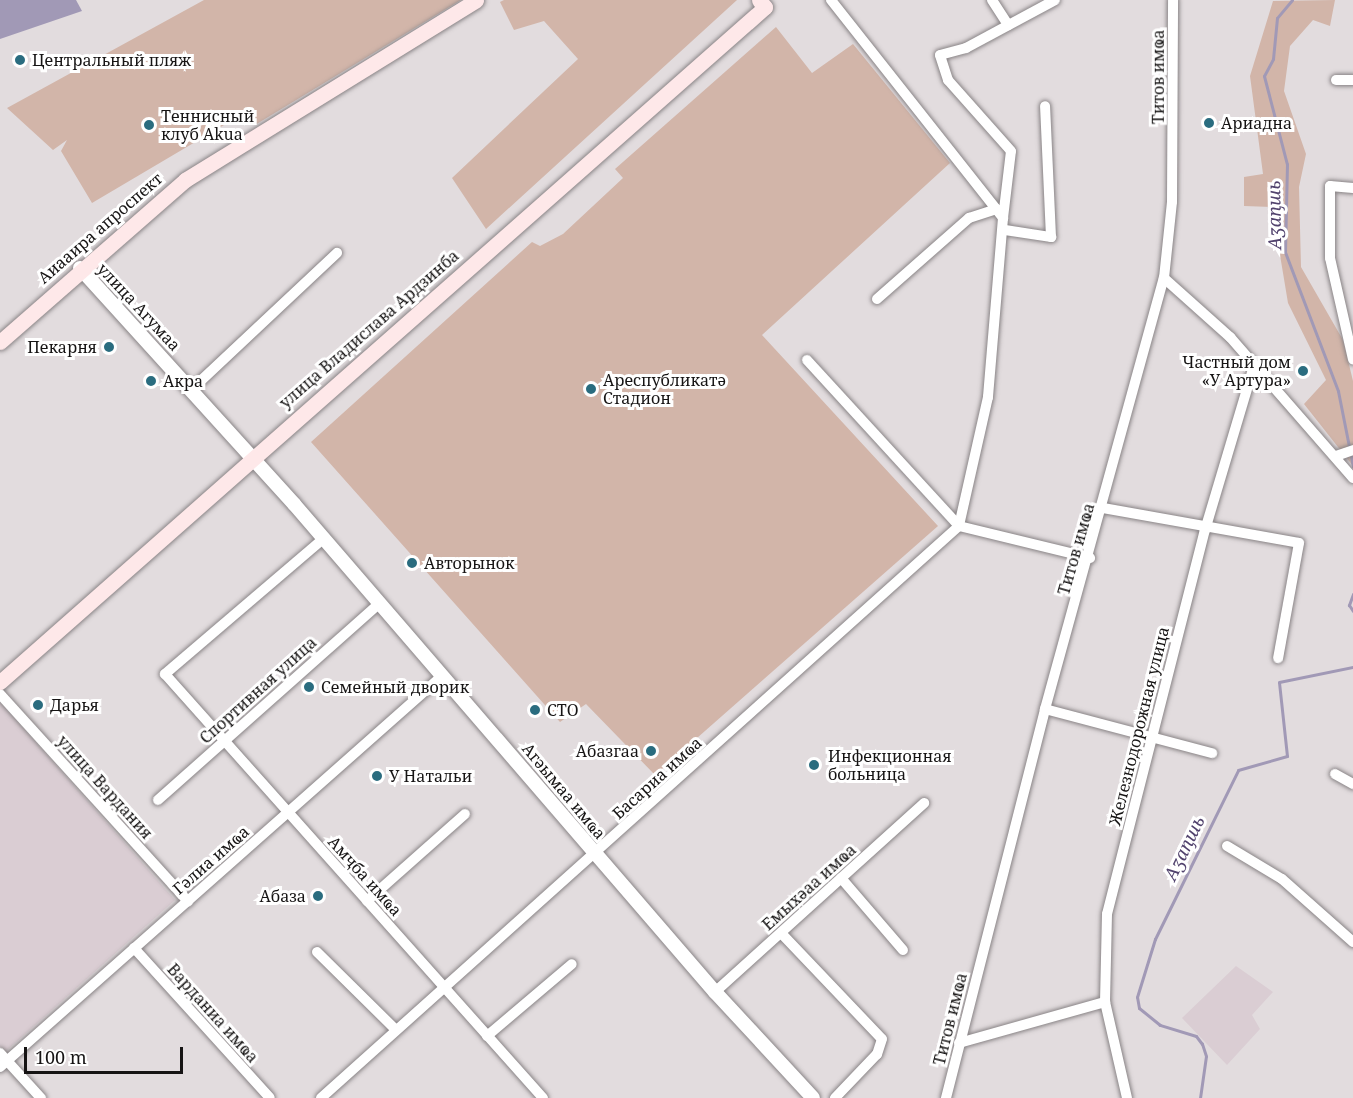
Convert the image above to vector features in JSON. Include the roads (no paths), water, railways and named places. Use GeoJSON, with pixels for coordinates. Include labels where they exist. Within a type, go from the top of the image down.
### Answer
{"type":"FeatureCollection","features":[{"type":"Feature","properties":{"kind":"main road","name":"Аиааира апроспект"},"geometry":{"type":"LineString","coordinates":[[0,342],[80,268],[185,180],[476,0]]}},
{"type":"Feature","properties":{"kind":"main road","name":"улица Владислава Ардзинба"},"geometry":{"type":"LineString","coordinates":[[0,682],[251,457],[767,2]]}},
{"type":"Feature","properties":{"kind":"street"},"geometry":{"type":"LineString","coordinates":[[831,0],[899,82],[1000,214],[1005,230],[988,397],[959,526]]}},
{"type":"Feature","properties":{"kind":"street"},"geometry":{"type":"LineString","coordinates":[[992,0],[1008,25]]}},
{"type":"Feature","properties":{"kind":"street"},"geometry":{"type":"LineString","coordinates":[[1000,214],[1011,152],[948,80],[940,55],[1008,25],[1055,0]]}},
{"type":"Feature","properties":{"kind":"street","name":"Титов имҩа"},"geometry":{"type":"LineString","coordinates":[[946,1098],[1044,709],[1090,558],[1164,278],[1172,202],[1173,0]]}},
{"type":"Feature","properties":{"kind":"street"},"geometry":{"type":"LineString","coordinates":[[1335,80],[1353,80]]}},
{"type":"Feature","properties":{"kind":"street"},"geometry":{"type":"LineString","coordinates":[[1005,230],[1051,237],[1046,106]]}},
{"type":"Feature","properties":{"kind":"street"},"geometry":{"type":"LineString","coordinates":[[1353,188],[1330,186],[1330,258],[1353,359]]}},
{"type":"Feature","properties":{"kind":"street"},"geometry":{"type":"LineString","coordinates":[[877,299],[969,218],[1000,214]]}},
{"type":"Feature","properties":{"kind":"street"},"geometry":{"type":"LineString","coordinates":[[192,389],[337,253]]}},
{"type":"Feature","properties":{"kind":"street","name":"улица Агумаа"},"geometry":{"type":"LineString","coordinates":[[80,268],[294,504]]}},
{"type":"Feature","properties":{"kind":"street"},"geometry":{"type":"LineString","coordinates":[[1164,278],[1206,312],[1254,366],[1344,453],[1353,478]]}},
{"type":"Feature","properties":{"kind":"street"},"geometry":{"type":"LineString","coordinates":[[807,360],[959,526],[1090,558]]}},
{"type":"Feature","properties":{"kind":"street","name":"Железнодорожная улица"},"geometry":{"type":"LineString","coordinates":[[1127,1098],[1105,1002],[1107,914],[1150,738],[1205,530],[1254,366]]}},
{"type":"Feature","properties":{"kind":"street","name":"Агәымаа имҩа"},"geometry":{"type":"LineString","coordinates":[[294,504],[715,992],[813,1098]]}},
{"type":"Feature","properties":{"kind":"street"},"geometry":{"type":"LineString","coordinates":[[1103,508],[1205,530],[1299,543],[1278,658]]}},
{"type":"Feature","properties":{"kind":"street","name":"Басариа имҩа"},"geometry":{"type":"LineString","coordinates":[[321,1098],[959,526]]}},
{"type":"Feature","properties":{"kind":"street","name":"Амҷба имҩа"},"geometry":{"type":"LineString","coordinates":[[323,539],[165,674],[543,1098]]}},
{"type":"Feature","properties":{"kind":"street","name":"Спортивная улица"},"geometry":{"type":"LineString","coordinates":[[158,800],[379,604]]}},
{"type":"Feature","properties":{"kind":"street","name":"Гәлиа имҩа"},"geometry":{"type":"LineString","coordinates":[[2,1060],[188,901],[442,676]]}},
{"type":"Feature","properties":{"kind":"street","name":"улица Вардания"},"geometry":{"type":"LineString","coordinates":[[0,694],[188,901]]}},
{"type":"Feature","properties":{"kind":"street"},"geometry":{"type":"LineString","coordinates":[[1044,709],[1212,753]]}},
{"type":"Feature","properties":{"kind":"street"},"geometry":{"type":"LineString","coordinates":[[1335,774],[1353,784]]}},
{"type":"Feature","properties":{"kind":"street","name":"Емыхәаа имҩа"},"geometry":{"type":"LineString","coordinates":[[715,992],[924,803]]}},
{"type":"Feature","properties":{"kind":"street"},"geometry":{"type":"LineString","coordinates":[[367,901],[465,813]]}},
{"type":"Feature","properties":{"kind":"street"},"geometry":{"type":"LineString","coordinates":[[1227,846],[1282,879],[1353,942]]}},
{"type":"Feature","properties":{"kind":"street"},"geometry":{"type":"LineString","coordinates":[[841,878],[903,950]]}},
{"type":"Feature","properties":{"kind":"street"},"geometry":{"type":"LineString","coordinates":[[781,933],[882,1039],[877,1054],[835,1098]]}},
{"type":"Feature","properties":{"kind":"street","name":"Варданиа имҩа"},"geometry":{"type":"LineString","coordinates":[[134,948],[270,1098]]}},
{"type":"Feature","properties":{"kind":"street"},"geometry":{"type":"LineString","coordinates":[[316,952],[396,1030]]}},
{"type":"Feature","properties":{"kind":"street"},"geometry":{"type":"LineString","coordinates":[[487,1036],[572,964]]}},
{"type":"Feature","properties":{"kind":"street"},"geometry":{"type":"LineString","coordinates":[[959,1043],[1105,1002]]}},
{"type":"Feature","properties":{"kind":"street"},"geometry":{"type":"LineString","coordinates":[[2,1060],[41,1098]]}},
{"type":"Feature","properties":{"kind":"waterway","name":"Аӡаԥшь"},"geometry":{"type":"LineString","coordinates":[[1292,0],[1277,18],[1273,59],[1264,76],[1287,164],[1285,252],[1338,391],[1353,467]]}},
{"type":"Feature","properties":{"kind":"waterway","name":"Аӡаԥшь"},"geometry":{"type":"LineString","coordinates":[[1353,594],[1349,605],[1353,611]]}},
{"type":"Feature","properties":{"kind":"waterway","name":"Аӡаԥшь"},"geometry":{"type":"LineString","coordinates":[[1200,1098],[1206,1056],[1202,1044],[1196,1036],[1160,1025],[1139,1008],[1137,997],[1155,939],[1238,770],[1287,756],[1279,682],[1353,667]]}},
{"type":"Feature","properties":{"kind":"place","name":"Центральный пляж"},"geometry":{"type":"Point","coordinates":[20,60]}},
{"type":"Feature","properties":{"kind":"place","name":"Ариадна"},"geometry":{"type":"Point","coordinates":[1209,123]}},
{"type":"Feature","properties":{"kind":"place","name":"Теннисный клуб Akua"},"geometry":{"type":"Point","coordinates":[149,125]}},
{"type":"Feature","properties":{"kind":"place","name":"Пекарня"},"geometry":{"type":"Point","coordinates":[109,347]}},
{"type":"Feature","properties":{"kind":"place","name":"Частный дом «У Артура»"},"geometry":{"type":"Point","coordinates":[1303,371]}},
{"type":"Feature","properties":{"kind":"place","name":"Акра"},"geometry":{"type":"Point","coordinates":[151,381]}},
{"type":"Feature","properties":{"kind":"place","name":"Ареспубликатә Стадион"},"geometry":{"type":"Point","coordinates":[591,389]}},
{"type":"Feature","properties":{"kind":"place","name":"Авторынок"},"geometry":{"type":"Point","coordinates":[412,563]}},
{"type":"Feature","properties":{"kind":"place","name":"Семейный дворик"},"geometry":{"type":"Point","coordinates":[309,687]}},
{"type":"Feature","properties":{"kind":"place","name":"Дарья"},"geometry":{"type":"Point","coordinates":[38,705]}},
{"type":"Feature","properties":{"kind":"place","name":"СТО"},"geometry":{"type":"Point","coordinates":[535,710]}},
{"type":"Feature","properties":{"kind":"place","name":"Абазгаа"},"geometry":{"type":"Point","coordinates":[651,751]}},
{"type":"Feature","properties":{"kind":"place","name":"Инфекционная больница"},"geometry":{"type":"Point","coordinates":[814,765]}},
{"type":"Feature","properties":{"kind":"place","name":"У Натальи"},"geometry":{"type":"Point","coordinates":[377,776]}},
{"type":"Feature","properties":{"kind":"place","name":"Абаза"},"geometry":{"type":"Point","coordinates":[318,896]}}]}
